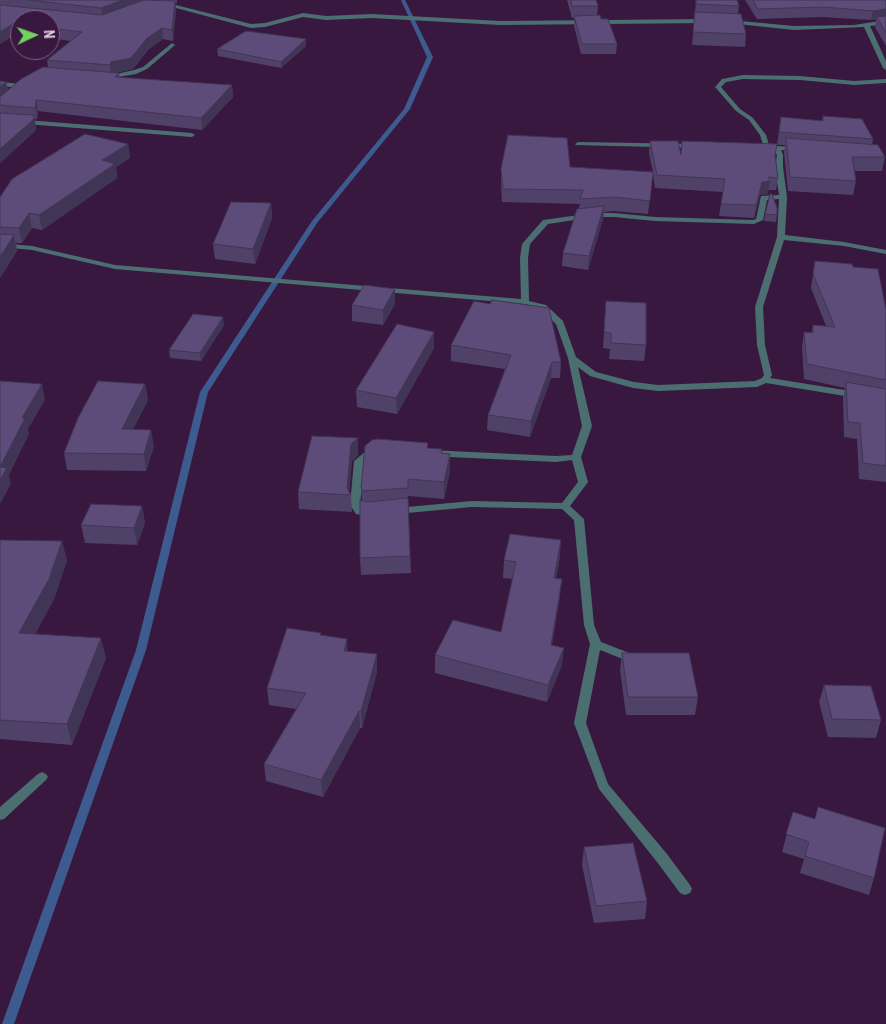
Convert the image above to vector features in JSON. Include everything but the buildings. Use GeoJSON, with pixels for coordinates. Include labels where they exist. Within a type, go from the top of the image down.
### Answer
{"type":"FeatureCollection","features":[{"type":"Feature","properties":{"kind":"street"},"geometry":{"type":"LineString","coordinates":[[148,3],[156,2],[251,26],[264,25],[297,15],[326,18],[399,18],[443,22],[469,20],[500,23],[712,21]]}},
{"type":"Feature","properties":{"kind":"street"},"geometry":{"type":"LineString","coordinates":[[721,21],[794,28],[866,25],[886,22]]}},
{"type":"Feature","properties":{"kind":"street"},"geometry":{"type":"LineString","coordinates":[[866,25],[886,68]]}},
{"type":"Feature","properties":{"kind":"street"},"geometry":{"type":"LineString","coordinates":[[131,81],[103,78],[136,72],[145,68],[172,45]]}},
{"type":"Feature","properties":{"kind":"street"},"geometry":{"type":"LineString","coordinates":[[767,148],[763,135],[751,119],[738,110],[718,87],[724,80],[743,77],[800,78],[854,83],[886,81]]}},
{"type":"Feature","properties":{"kind":"street"},"geometry":{"type":"LineString","coordinates":[[0,84],[19,88],[29,82]]}},
{"type":"Feature","properties":{"kind":"street"},"geometry":{"type":"LineString","coordinates":[[0,120],[192,135]]}},
{"type":"Feature","properties":{"kind":"street"},"geometry":{"type":"LineString","coordinates":[[578,144],[708,147]]}},
{"type":"Feature","properties":{"kind":"street"},"geometry":{"type":"LineString","coordinates":[[757,148],[806,150]]}},
{"type":"Feature","properties":{"kind":"street"},"geometry":{"type":"LineString","coordinates":[[572,358],[593,374],[632,385],[658,388],[757,384],[765,380],[768,376],[761,346],[760,307],[781,236],[783,198],[779,167],[780,155],[776,148]]}},
{"type":"Feature","properties":{"kind":"street"},"geometry":{"type":"LineString","coordinates":[[525,302],[524,258],[526,244],[546,222],[594,214],[614,214],[655,220],[754,222],[759,220],[764,198],[783,198]]}},
{"type":"Feature","properties":{"kind":"street"},"geometry":{"type":"LineString","coordinates":[[781,236],[798,240],[844,244],[886,252]]}},
{"type":"Feature","properties":{"kind":"street"},"geometry":{"type":"LineString","coordinates":[[0,245],[32,248],[115,267],[525,302],[543,307],[560,322],[572,358],[587,426],[576,457],[584,482],[565,506]]}},
{"type":"Feature","properties":{"kind":"street"},"geometry":{"type":"LineString","coordinates":[[765,380],[864,396]]}},
{"type":"Feature","properties":{"kind":"street"},"geometry":{"type":"LineString","coordinates":[[389,451],[369,453],[359,461],[355,506],[360,512],[369,514],[472,504],[565,506],[579,519],[589,625],[596,644],[580,723],[603,786],[662,858],[684,889]]}},
{"type":"Feature","properties":{"kind":"street"},"geometry":{"type":"LineString","coordinates":[[418,452],[556,458],[576,457]]}},
{"type":"Feature","properties":{"kind":"street"},"geometry":{"type":"LineString","coordinates":[[596,644],[641,662]]}},
{"type":"Feature","properties":{"kind":"street"},"geometry":{"type":"LineString","coordinates":[[0,816],[42,777]]}},
{"type":"Feature","properties":{"kind":"waterway"},"geometry":{"type":"LineString","coordinates":[[8,1024],[141,650],[204,392],[314,222],[407,109],[430,57],[403,0]]}}]}
